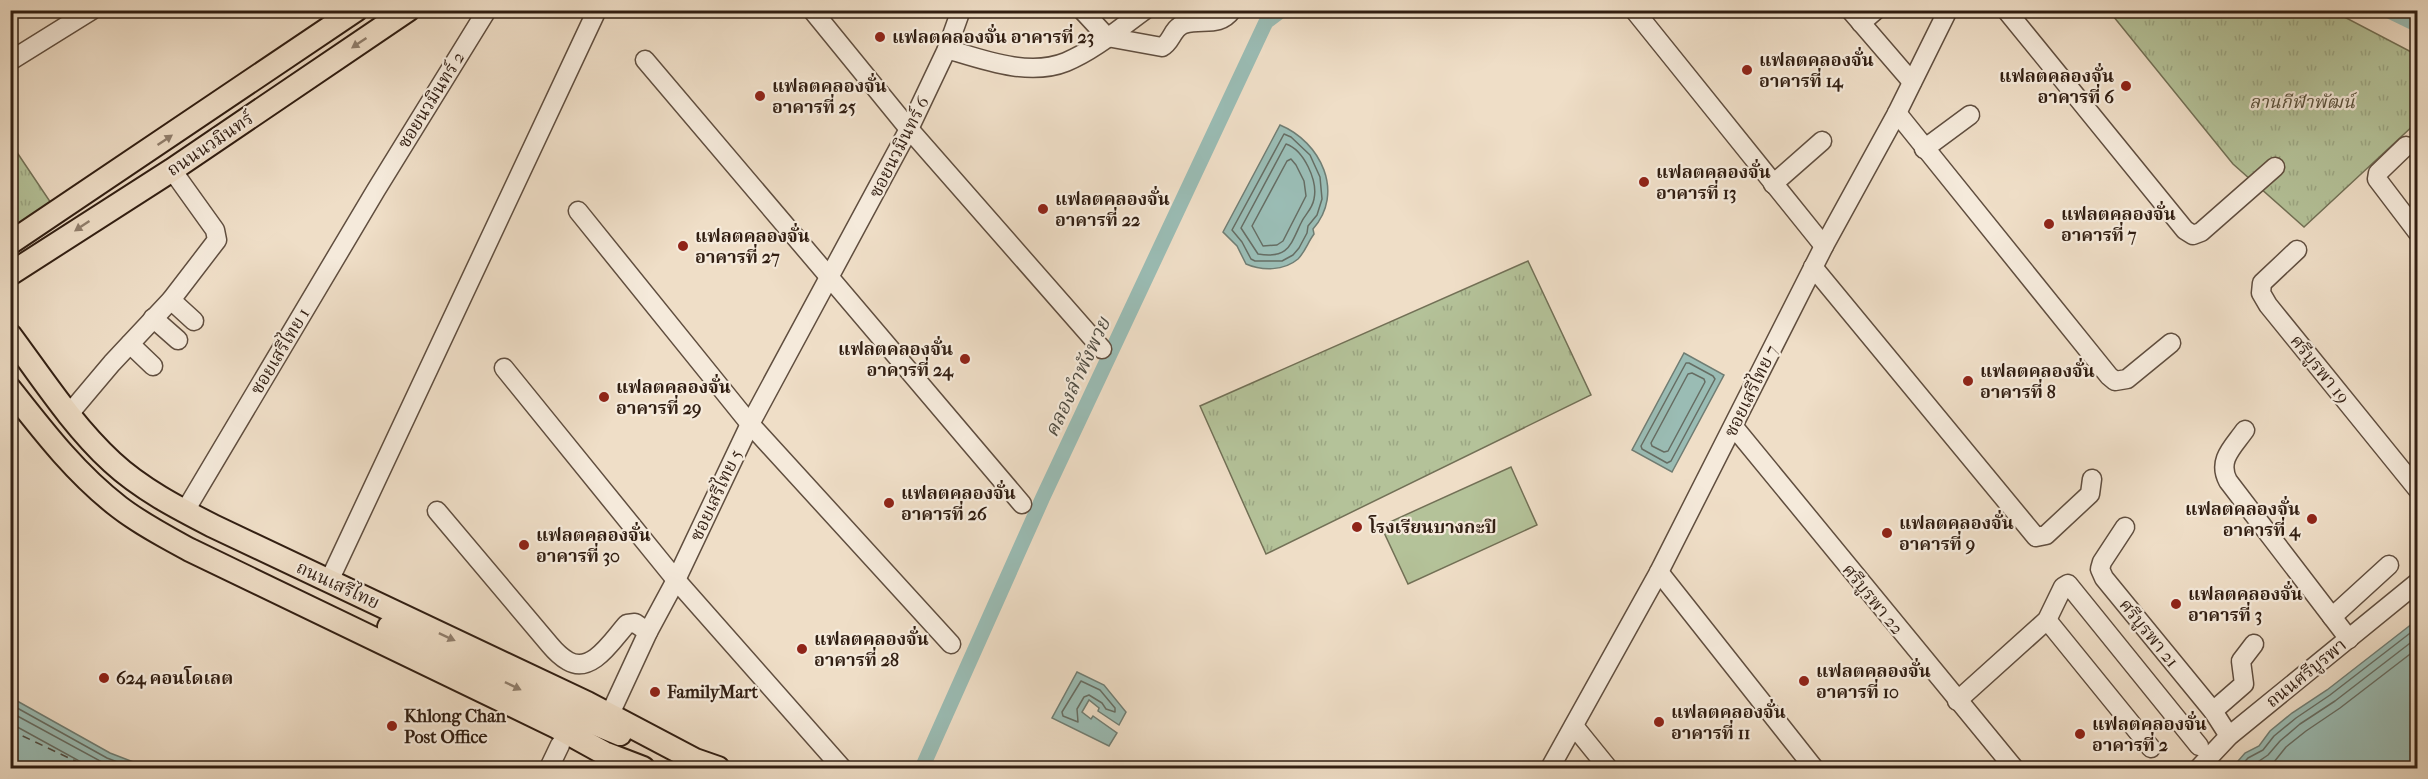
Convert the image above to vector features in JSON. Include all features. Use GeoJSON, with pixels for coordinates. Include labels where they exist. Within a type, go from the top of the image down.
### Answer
{"type":"FeatureCollection","features":[{"type":"Feature","properties":{"kind":"main road","name":"ถนนนวมินทร์"},"geometry":{"type":"LineString","coordinates":[[10,243],[356,10]]}},
{"type":"Feature","properties":{"kind":"main road","name":"ถนนนวมินทร์"},"geometry":{"type":"LineString","coordinates":[[10,274],[172,170],[408,10]]}},
{"type":"Feature","properties":{"kind":"main road"},"geometry":{"type":"LineString","coordinates":[[117,172],[132,195]]}},
{"type":"Feature","properties":{"kind":"main road","name":"ถนนเสรีไทย"},"geometry":{"type":"LineString","coordinates":[[10,335],[69,414],[113,463],[159,497],[329,581],[610,714],[695,760],[718,768]]}},
{"type":"Feature","properties":{"kind":"main road"},"geometry":{"type":"LineString","coordinates":[[10,361],[74,441],[98,466],[130,493],[197,535],[584,720],[658,749],[695,760]]}},
{"type":"Feature","properties":{"kind":"main road"},"geometry":{"type":"LineString","coordinates":[[10,389],[62,453],[89,481],[153,530],[557,727],[604,753],[643,768]]}},
{"type":"Feature","properties":{"kind":"main road"},"geometry":{"type":"LineString","coordinates":[[10,403],[48,452],[84,490],[120,522],[142,537],[205,572],[560,745],[612,768]]}},
{"type":"Feature","properties":{"kind":"street"},"geometry":{"type":"LineString","coordinates":[[10,61],[92,10]]}},
{"type":"Feature","properties":{"kind":"street","name":"ซอยนวมินทร์ 2"},"geometry":{"type":"LineString","coordinates":[[376,190],[487,10]]}},
{"type":"Feature","properties":{"kind":"street"},"geometry":{"type":"LineString","coordinates":[[329,581],[597,10]]}},
{"type":"Feature","properties":{"kind":"street"},"geometry":{"type":"LineString","coordinates":[[812,10],[909,129],[1102,349]]}},
{"type":"Feature","properties":{"kind":"street","name":"ซอยนวมินทร์ 6"},"geometry":{"type":"LineString","coordinates":[[829,279],[909,129],[947,49],[960,10]]}},
{"type":"Feature","properties":{"kind":"street"},"geometry":{"type":"LineString","coordinates":[[1082,10],[1107,37],[1162,47],[1174,30],[1181,25],[1219,22],[1227,18],[1232,10]]}},
{"type":"Feature","properties":{"kind":"street"},"geometry":{"type":"LineString","coordinates":[[947,49],[985,60],[1020,66],[1046,67],[1065,62],[1107,37],[1145,10]]}},
{"type":"Feature","properties":{"kind":"street"},"geometry":{"type":"LineString","coordinates":[[1634,10],[1824,246]]}},
{"type":"Feature","properties":{"kind":"street"},"geometry":{"type":"LineString","coordinates":[[1876,10],[1856,17],[1912,82]]}},
{"type":"Feature","properties":{"kind":"street","name":"ซอยเสรีไทย 7"},"geometry":{"type":"LineString","coordinates":[[1550,768],[1659,572],[1813,267],[1898,113],[1948,10]]}},
{"type":"Feature","properties":{"kind":"street"},"geometry":{"type":"LineString","coordinates":[[2006,10],[2185,230],[2193,235],[2201,232],[2275,167]]}},
{"type":"Feature","properties":{"kind":"street"},"geometry":{"type":"LineString","coordinates":[[645,60],[1022,504]]}},
{"type":"Feature","properties":{"kind":"street"},"geometry":{"type":"LineString","coordinates":[[1898,113],[1924,149],[2115,381],[2127,379],[2171,343]]}},
{"type":"Feature","properties":{"kind":"street"},"geometry":{"type":"LineString","coordinates":[[1924,149],[1970,115]]}},
{"type":"Feature","properties":{"kind":"street"},"geometry":{"type":"LineString","coordinates":[[1773,184],[1822,141]]}},
{"type":"Feature","properties":{"kind":"street"},"geometry":{"type":"LineString","coordinates":[[2406,146],[2378,173],[2377,179],[2379,185],[2418,233]]}},
{"type":"Feature","properties":{"kind":"street"},"geometry":{"type":"LineString","coordinates":[[69,414],[171,300],[218,237],[172,170]]}},
{"type":"Feature","properties":{"kind":"street","name":"ซอยเสรีไทย 1"},"geometry":{"type":"LineString","coordinates":[[185,511],[376,190]]}},
{"type":"Feature","properties":{"kind":"street"},"geometry":{"type":"LineString","coordinates":[[578,211],[750,424],[951,644]]}},
{"type":"Feature","properties":{"kind":"street","name":"ศรีบูรพา 19"},"geometry":{"type":"LineString","coordinates":[[2297,250],[2262,283],[2261,293],[2418,490]]}},
{"type":"Feature","properties":{"kind":"street"},"geometry":{"type":"LineString","coordinates":[[1813,267],[2036,537],[2046,535],[2090,494],[2092,479]]}},
{"type":"Feature","properties":{"kind":"street","name":"ซอยเสรีไทย 5"},"geometry":{"type":"LineString","coordinates":[[610,714],[750,424],[829,279]]}},
{"type":"Feature","properties":{"kind":"street"},"geometry":{"type":"LineString","coordinates":[[171,300],[194,321]]}},
{"type":"Feature","properties":{"kind":"street"},"geometry":{"type":"LineString","coordinates":[[153,318],[178,340]]}},
{"type":"Feature","properties":{"kind":"street"},"geometry":{"type":"LineString","coordinates":[[130,344],[153,366]]}},
{"type":"Feature","properties":{"kind":"street"},"geometry":{"type":"LineString","coordinates":[[504,368],[676,580],[842,768]]}},
{"type":"Feature","properties":{"kind":"street","name":"ศรีบูรพา 22"},"geometry":{"type":"LineString","coordinates":[[1734,427],[2014,768]]}},
{"type":"Feature","properties":{"kind":"street"},"geometry":{"type":"LineString","coordinates":[[2245,430],[2223,462],[2222,470],[2228,481],[2349,639]]}},
{"type":"Feature","properties":{"kind":"street"},"geometry":{"type":"LineString","coordinates":[[437,511],[550,645],[566,660],[582,664],[595,659],[631,622],[648,632]]}},
{"type":"Feature","properties":{"kind":"street","name":"ศรีบูรพา 21"},"geometry":{"type":"LineString","coordinates":[[2125,527],[2102,562],[2100,569],[2104,578],[2212,711],[2229,736]]}},
{"type":"Feature","properties":{"kind":"street"},"geometry":{"type":"LineString","coordinates":[[2332,617],[2389,565]]}},
{"type":"Feature","properties":{"kind":"street"},"geometry":{"type":"LineString","coordinates":[[1659,572],[1814,768]]}},
{"type":"Feature","properties":{"kind":"street","name":"ถนนศรีบูรพา"},"geometry":{"type":"LineString","coordinates":[[2199,768],[2229,736],[2418,582]]}},
{"type":"Feature","properties":{"kind":"street"},"geometry":{"type":"LineString","coordinates":[[1957,701],[2047,620],[2063,587],[2068,584],[2199,746]]}},
{"type":"Feature","properties":{"kind":"street"},"geometry":{"type":"LineString","coordinates":[[2047,620],[2151,748]]}},
{"type":"Feature","properties":{"kind":"street"},"geometry":{"type":"LineString","coordinates":[[2212,711],[2244,684],[2241,662],[2254,644]]}},
{"type":"Feature","properties":{"kind":"street"},"geometry":{"type":"LineString","coordinates":[[1574,726],[1608,768]]}},
{"type":"Feature","properties":{"kind":"street"},"geometry":{"type":"LineString","coordinates":[[549,768],[560,745]]}},
{"type":"Feature","properties":{"kind":"green space","name":"ลานกีฬาพัฒน์"},"geometry":{"type":"Polygon","coordinates":[[[2109,11],[2333,11],[2417,55],[2417,122],[2304,227],[2233,164],[2109,11]]]}},
{"type":"Feature","properties":{"kind":"green space"},"geometry":{"type":"Polygon","coordinates":[[[10,142],[51,203],[10,230],[10,142]]]}},
{"type":"Feature","properties":{"kind":"green space"},"geometry":{"type":"Polygon","coordinates":[[[1528,261],[1591,395],[1266,554],[1200,406],[1528,261]]]}},
{"type":"Feature","properties":{"kind":"green space"},"geometry":{"type":"Polygon","coordinates":[[[1511,467],[1537,525],[1408,584],[1381,526],[1511,467]]]}},
{"type":"Feature","properties":{"kind":"water"},"geometry":{"type":"Polygon","coordinates":[[[1280,125],[1307,143],[1317,156],[1324,170],[1327,200],[1322,215],[1313,229],[1314,234],[1298,259],[1280,268],[1259,268],[1246,264],[1237,246],[1223,232],[1280,125]]]}},
{"type":"Feature","properties":{"kind":"water"},"geometry":{"type":"Polygon","coordinates":[[[1684,353],[1724,375],[1672,472],[1632,450],[1684,353]]]}},
{"type":"Feature","properties":{"kind":"water"},"geometry":{"type":"Polygon","coordinates":[[[2417,620],[2417,768],[2232,768],[2245,753],[2259,746],[2270,731],[2292,713],[2327,690],[2417,620]]]}},
{"type":"Feature","properties":{"kind":"water"},"geometry":{"type":"Polygon","coordinates":[[[1077,672],[1104,685],[1126,712],[1119,725],[1098,711],[1099,708],[1089,700],[1082,712],[1091,719],[1093,716],[1117,733],[1109,746],[1052,718],[1077,672]]]}},
{"type":"Feature","properties":{"kind":"water"},"geometry":{"type":"Polygon","coordinates":[[[10,697],[110,753],[149,768],[21,768],[11,763],[10,697]]]}},
{"type":"Feature","properties":{"kind":"waterway","name":"คลองลำพังพวย"},"geometry":{"type":"LineString","coordinates":[[922,768],[1043,497],[1266,22],[1282,10]]}},
{"type":"Feature","properties":{"kind":"waterway","name":"คลองลำพังพวย"},"geometry":{"type":"LineString","coordinates":[[2387,10],[2418,25]]}},
{"type":"Feature","properties":{"kind":"ferry route"},"geometry":{"type":"LineString","coordinates":[[10,730],[90,768]]}},
{"type":"Feature","properties":{"kind":"place","name":"แฟลตคลองจั่น อาคารที่ 23"},"geometry":{"type":"Point","coordinates":[880,37]}},
{"type":"Feature","properties":{"kind":"place","name":"แฟลตคลองจั่น อาคารที่ 14"},"geometry":{"type":"Point","coordinates":[1747,70]}},
{"type":"Feature","properties":{"kind":"place","name":"แฟลตคลองจั่น อาคารที่ 6"},"geometry":{"type":"Point","coordinates":[2126,86]}},
{"type":"Feature","properties":{"kind":"place","name":"แฟลตคลองจั่น อาคารที่ 25"},"geometry":{"type":"Point","coordinates":[760,96]}},
{"type":"Feature","properties":{"kind":"place","name":"แฟลตคลองจั่น อาคารที่ 13"},"geometry":{"type":"Point","coordinates":[1644,182]}},
{"type":"Feature","properties":{"kind":"place","name":"แฟลตคลองจั่น อาคารที่ 22"},"geometry":{"type":"Point","coordinates":[1043,209]}},
{"type":"Feature","properties":{"kind":"place","name":"แฟลตคลองจั่น อาคารที่ 7"},"geometry":{"type":"Point","coordinates":[2049,224]}},
{"type":"Feature","properties":{"kind":"place","name":"แฟลตคลองจั่น อาคารที่ 27"},"geometry":{"type":"Point","coordinates":[683,246]}},
{"type":"Feature","properties":{"kind":"place","name":"แฟลตคลองจั่น อาคารที่ 24"},"geometry":{"type":"Point","coordinates":[965,359]}},
{"type":"Feature","properties":{"kind":"place","name":"แฟลตคลองจั่น อาคารที่ 8"},"geometry":{"type":"Point","coordinates":[1968,381]}},
{"type":"Feature","properties":{"kind":"place","name":"แฟลตคลองจั่น อาคารที่ 29"},"geometry":{"type":"Point","coordinates":[604,397]}},
{"type":"Feature","properties":{"kind":"place","name":"แฟลตคลองจั่น อาคารที่ 26"},"geometry":{"type":"Point","coordinates":[889,503]}},
{"type":"Feature","properties":{"kind":"place","name":"แฟลตคลองจั่น อาคารที่ 4"},"geometry":{"type":"Point","coordinates":[2312,519]}},
{"type":"Feature","properties":{"kind":"place","name":"โรงเรียนบางกะปิ"},"geometry":{"type":"Point","coordinates":[1357,527]}},
{"type":"Feature","properties":{"kind":"place","name":"แฟลตคลองจั่น อาคารที่ 9"},"geometry":{"type":"Point","coordinates":[1887,533]}},
{"type":"Feature","properties":{"kind":"place","name":"แฟลตคลองจั่น อาคารที่ 30"},"geometry":{"type":"Point","coordinates":[524,545]}},
{"type":"Feature","properties":{"kind":"place","name":"แฟลตคลองจั่น อาคารที่ 3"},"geometry":{"type":"Point","coordinates":[2176,604]}},
{"type":"Feature","properties":{"kind":"place","name":"แฟลตคลองจั่น อาคารที่ 28"},"geometry":{"type":"Point","coordinates":[802,649]}},
{"type":"Feature","properties":{"kind":"place","name":"624 คอนโดเลต"},"geometry":{"type":"Point","coordinates":[104,678]}},
{"type":"Feature","properties":{"kind":"place","name":"แฟลตคลองจั่น อาคารที่ 10"},"geometry":{"type":"Point","coordinates":[1804,681]}},
{"type":"Feature","properties":{"kind":"place","name":"FamilyMart"},"geometry":{"type":"Point","coordinates":[655,692]}},
{"type":"Feature","properties":{"kind":"place","name":"แฟลตคลองจั่น อาคารที่ 11"},"geometry":{"type":"Point","coordinates":[1659,722]}},
{"type":"Feature","properties":{"kind":"place","name":"Khlong Chan Post Office"},"geometry":{"type":"Point","coordinates":[392,726]}},
{"type":"Feature","properties":{"kind":"place","name":"แฟลตคลองจั่น อาคารที่ 2"},"geometry":{"type":"Point","coordinates":[2080,734]}}]}
